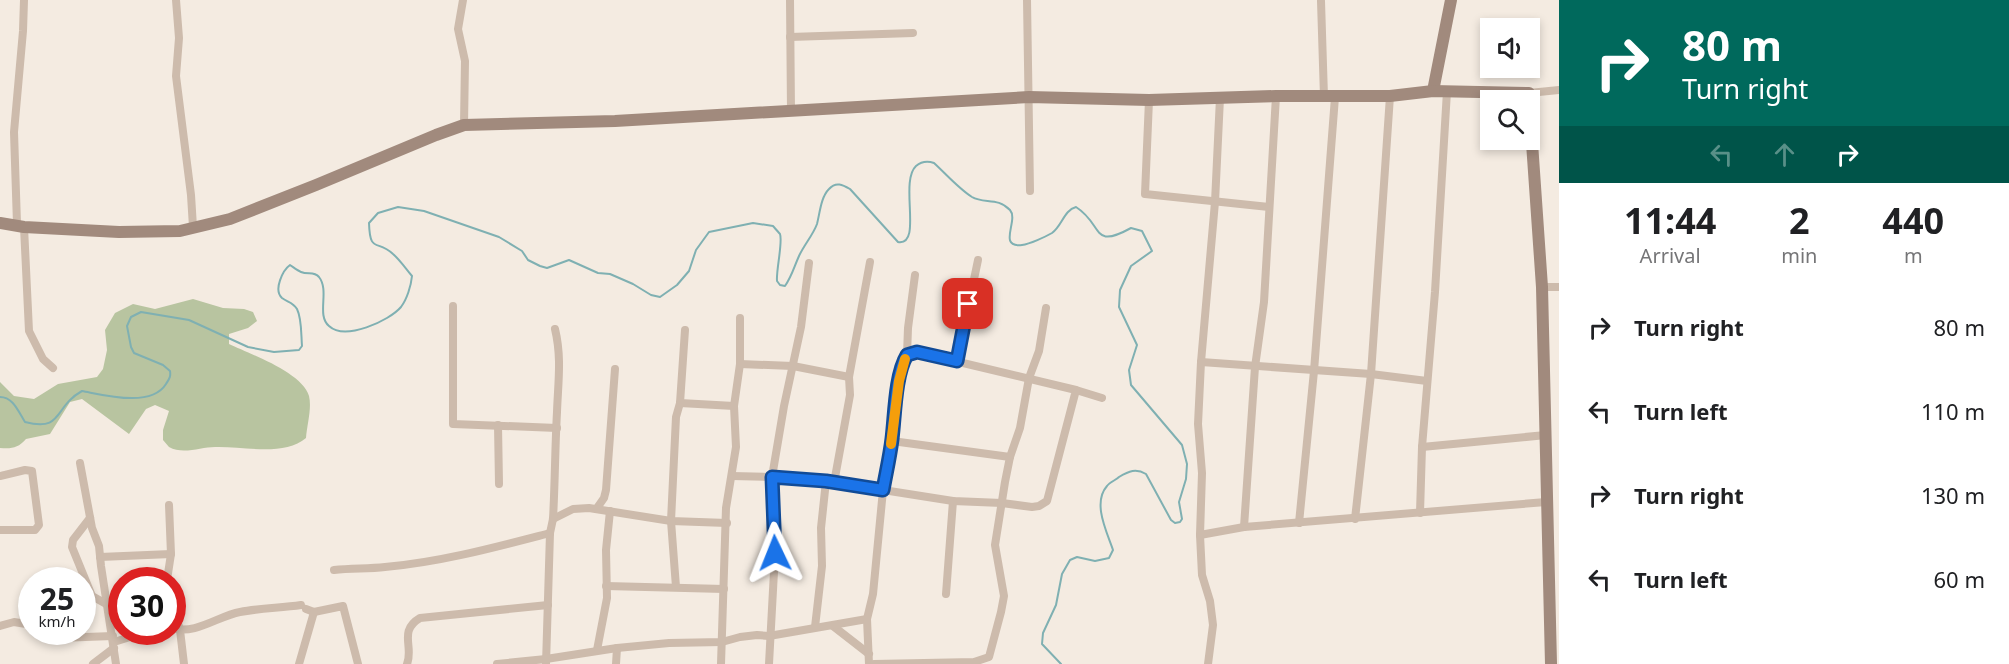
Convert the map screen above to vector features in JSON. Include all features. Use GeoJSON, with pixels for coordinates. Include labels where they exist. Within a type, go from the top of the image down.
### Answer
{"type":"FeatureCollection","features":[{"type":"Feature","properties":{"kind":"street"},"geometry":{"type":"LineString","coordinates":[[24,0],[14,132],[29,331],[43,359],[53,368]]}},
{"type":"Feature","properties":{"kind":"street"},"geometry":{"type":"LineString","coordinates":[[177,0],[179,38],[176,76],[193,227]]}},
{"type":"Feature","properties":{"kind":"street"},"geometry":{"type":"LineString","coordinates":[[463,0],[458,33],[465,61],[464,125]]}},
{"type":"Feature","properties":{"kind":"street"},"geometry":{"type":"LineString","coordinates":[[790,0],[791,111]]}},
{"type":"Feature","properties":{"kind":"street"},"geometry":{"type":"LineString","coordinates":[[1027,0],[1030,191]]}},
{"type":"Feature","properties":{"kind":"street"},"geometry":{"type":"LineString","coordinates":[[1433,91],[1451,0]]}},
{"type":"Feature","properties":{"kind":"street"},"geometry":{"type":"LineString","coordinates":[[1299,523],[1314,371],[1330,97],[1321,1]]}},
{"type":"Feature","properties":{"kind":"street"},"geometry":{"type":"LineString","coordinates":[[790,37],[913,33]]}},
{"type":"Feature","properties":{"kind":"street"},"geometry":{"type":"LineString","coordinates":[[1540,94],[1559,90]]}},
{"type":"Feature","properties":{"kind":"street"},"geometry":{"type":"LineString","coordinates":[[0,223],[119,232],[180,231],[230,219],[464,125],[615,121],[1029,97],[1149,100],[1276,96],[1390,96],[1433,91],[1480,93]]}},
{"type":"Feature","properties":{"kind":"street"},"geometry":{"type":"LineString","coordinates":[[1420,513],[1422,447],[1435,292],[1447,91]]}},
{"type":"Feature","properties":{"kind":"street"},"geometry":{"type":"LineString","coordinates":[[1244,527],[1255,367],[1264,302],[1274,162],[1276,96]]}},
{"type":"Feature","properties":{"kind":"street"},"geometry":{"type":"LineString","coordinates":[[1355,519],[1371,374],[1390,96]]}},
{"type":"Feature","properties":{"kind":"street"},"geometry":{"type":"LineString","coordinates":[[1208,664],[1213,625],[1210,601],[1202,575],[1200,535],[1202,473],[1198,424],[1215,202],[1220,98]]}},
{"type":"Feature","properties":{"kind":"street"},"geometry":{"type":"LineString","coordinates":[[1149,100],[1145,194],[1269,207]]}},
{"type":"Feature","properties":{"kind":"street"},"geometry":{"type":"LineString","coordinates":[[1532,150],[1542,287],[1546,502],[1554,557],[1551,664]]}},
{"type":"Feature","properties":{"kind":"street"},"geometry":{"type":"LineString","coordinates":[[957,361],[978,260]]}},
{"type":"Feature","properties":{"kind":"street"},"geometry":{"type":"LineString","coordinates":[[814,627],[822,566],[821,528],[850,395],[849,376],[870,262]]}},
{"type":"Feature","properties":{"kind":"street"},"geometry":{"type":"LineString","coordinates":[[769,664],[775,553],[772,477],[801,327],[809,264]]}},
{"type":"Feature","properties":{"kind":"street"},"geometry":{"type":"LineString","coordinates":[[915,275],[907,355],[899,381],[883,490],[873,594],[867,619],[869,654],[872,664],[974,662],[989,657],[1004,596],[995,545],[1010,457],[1020,428],[1029,378],[1039,351],[1046,308]]}},
{"type":"Feature","properties":{"kind":"street"},"geometry":{"type":"LineString","coordinates":[[1542,287],[1559,287]]}},
{"type":"Feature","properties":{"kind":"street"},"geometry":{"type":"LineString","coordinates":[[453,306],[453,424],[557,428]]}},
{"type":"Feature","properties":{"kind":"street"},"geometry":{"type":"LineString","coordinates":[[721,664],[727,504],[736,440],[734,406],[740,364],[740,318]]}},
{"type":"Feature","properties":{"kind":"street"},"geometry":{"type":"LineString","coordinates":[[546,662],[550,533],[553,519],[560,366],[555,330]]}},
{"type":"Feature","properties":{"kind":"street"},"geometry":{"type":"LineString","coordinates":[[676,587],[671,521],[676,417],[680,403],[685,330]]}},
{"type":"Feature","properties":{"kind":"street"},"geometry":{"type":"LineString","coordinates":[[907,355],[917,352],[1102,398]]}},
{"type":"Feature","properties":{"kind":"street"},"geometry":{"type":"LineString","coordinates":[[1201,362],[1371,374],[1427,381]]}},
{"type":"Feature","properties":{"kind":"street"},"geometry":{"type":"LineString","coordinates":[[740,364],[793,366],[849,376]]}},
{"type":"Feature","properties":{"kind":"street"},"geometry":{"type":"LineString","coordinates":[[597,508],[606,494],[615,369]]}},
{"type":"Feature","properties":{"kind":"street"},"geometry":{"type":"LineString","coordinates":[[732,476],[830,482],[953,501],[1039,506],[1047,501],[1076,390]]}},
{"type":"Feature","properties":{"kind":"street"},"geometry":{"type":"LineString","coordinates":[[680,403],[734,406]]}},
{"type":"Feature","properties":{"kind":"street"},"geometry":{"type":"LineString","coordinates":[[498,425],[499,484]]}},
{"type":"Feature","properties":{"kind":"street"},"geometry":{"type":"LineString","coordinates":[[1422,447],[1546,435]]}},
{"type":"Feature","properties":{"kind":"street"},"geometry":{"type":"LineString","coordinates":[[892,441],[1010,457]]}},
{"type":"Feature","properties":{"kind":"street"},"geometry":{"type":"LineString","coordinates":[[80,463],[90,518],[99,546],[108,605]]}},
{"type":"Feature","properties":{"kind":"street"},"geometry":{"type":"LineString","coordinates":[[0,476],[25,470],[33,473],[39,525],[35,531],[0,530]]}},
{"type":"Feature","properties":{"kind":"street"},"geometry":{"type":"LineString","coordinates":[[946,594],[953,501]]}},
{"type":"Feature","properties":{"kind":"street"},"geometry":{"type":"LineString","coordinates":[[1200,535],[1244,527],[1546,502]]}},
{"type":"Feature","properties":{"kind":"street"},"geometry":{"type":"LineString","coordinates":[[169,505],[171,554],[169,567]]}},
{"type":"Feature","properties":{"kind":"street"},"geometry":{"type":"LineString","coordinates":[[553,519],[573,509],[597,508],[671,521],[727,524]]}},
{"type":"Feature","properties":{"kind":"street"},"geometry":{"type":"LineString","coordinates":[[597,650],[607,598],[606,550],[610,512]]}},
{"type":"Feature","properties":{"kind":"street"},"geometry":{"type":"LineString","coordinates":[[90,518],[73,540],[72,547],[92,596],[108,605]]}},
{"type":"Feature","properties":{"kind":"street"},"geometry":{"type":"LineString","coordinates":[[334,570],[358,567],[383,568],[429,561],[482,551],[550,533]]}},
{"type":"Feature","properties":{"kind":"street"},"geometry":{"type":"LineString","coordinates":[[100,557],[171,554]]}},
{"type":"Feature","properties":{"kind":"street"},"geometry":{"type":"LineString","coordinates":[[606,586],[724,589]]}},
{"type":"Feature","properties":{"kind":"street"},"geometry":{"type":"LineString","coordinates":[[407,664],[409,629],[414,621],[420,618],[548,605]]}},
{"type":"Feature","properties":{"kind":"street"},"geometry":{"type":"LineString","coordinates":[[186,628],[205,625],[238,612],[343,606],[358,664]]}},
{"type":"Feature","properties":{"kind":"street"},"geometry":{"type":"LineString","coordinates":[[299,664],[307,609]]}},
{"type":"Feature","properties":{"kind":"street"},"geometry":{"type":"LineString","coordinates":[[497,664],[546,662],[597,650],[617,648],[669,643],[722,642],[740,637],[769,636],[867,619]]}},
{"type":"Feature","properties":{"kind":"street"},"geometry":{"type":"LineString","coordinates":[[0,626],[18,623]]}},
{"type":"Feature","properties":{"kind":"street"},"geometry":{"type":"LineString","coordinates":[[833,626],[869,654]]}},
{"type":"Feature","properties":{"kind":"street"},"geometry":{"type":"LineString","coordinates":[[93,664],[110,645]]}},
{"type":"Feature","properties":{"kind":"street"},"geometry":{"type":"LineString","coordinates":[[113,645],[116,664]]}},
{"type":"Feature","properties":{"kind":"street"},"geometry":{"type":"LineString","coordinates":[[180,645],[184,664]]}},
{"type":"Feature","properties":{"kind":"street"},"geometry":{"type":"LineString","coordinates":[[616,664],[617,648]]}},
{"type":"Feature","properties":{"kind":"green space"},"geometry":{"type":"Polygon","coordinates":[[[193,299],[223,308],[253,312],[257,321],[248,328],[229,334],[229,344],[274,365],[304,387],[309,396],[310,406],[306,438],[297,444],[275,449],[215,447],[192,450],[174,449],[163,440],[163,430],[169,411],[155,405],[146,409],[129,434],[82,399],[70,402],[50,434],[26,439],[14,447],[0,448],[0,382],[14,396],[34,399],[58,384],[97,377],[103,369],[107,350],[105,330],[115,313],[133,304],[155,309],[193,299]]]}},
{"type":"Feature","properties":{"kind":"waterway"},"geometry":{"type":"LineString","coordinates":[[0,397],[12,402],[25,422],[46,424],[53,421],[66,404],[82,391],[127,398],[150,396],[159,391],[169,379],[170,371],[163,365],[134,353],[131,347],[127,326],[131,317],[141,312],[189,320],[248,347],[274,352],[299,350],[302,346],[299,313],[294,305],[282,298],[278,290],[282,276],[290,265],[301,272],[315,274],[319,277],[323,289],[325,321],[329,326],[345,331],[377,323],[401,307],[410,288],[412,276],[396,256],[375,245],[370,233],[369,223],[378,213],[398,207],[424,211],[499,237],[522,251],[528,260],[540,266],[547,268],[569,260],[598,273],[610,274],[651,295],[660,297],[677,285],[689,271],[696,250],[709,232],[753,223],[773,226],[780,234],[777,281],[780,285],[785,286],[817,224],[826,192],[837,184],[850,189],[898,242],[905,241],[909,234],[910,224],[911,174],[918,164],[932,162],[972,197],[1001,203],[1010,210],[1012,214],[1010,238],[1015,245],[1029,243],[1052,233],[1069,211],[1076,207],[1085,214],[1103,236],[1109,237],[1131,228],[1142,231],[1152,251],[1131,266],[1120,290],[1119,307],[1137,345],[1129,370],[1131,385],[1182,445],[1187,464],[1186,479],[1179,502],[1182,519],[1175,523],[1171,520],[1146,474],[1142,472],[1129,472],[1107,486],[1103,493],[1101,509],[1113,550],[1109,558],[1095,561],[1077,557],[1070,560],[1062,574],[1056,605],[1043,633],[1042,644],[1061,664]]}},
{"type":"Feature","properties":{"kind":"slow traffic"},"geometry":{"type":"LineString","coordinates":[[891,444],[899,381],[905,359]]}},
{"type":"Feature","properties":{"kind":"route"},"geometry":{"type":"LineString","coordinates":[[775,553],[772,477],[826,481],[883,490],[904,361],[907,355],[917,352],[957,361],[968,304]]}}]}
